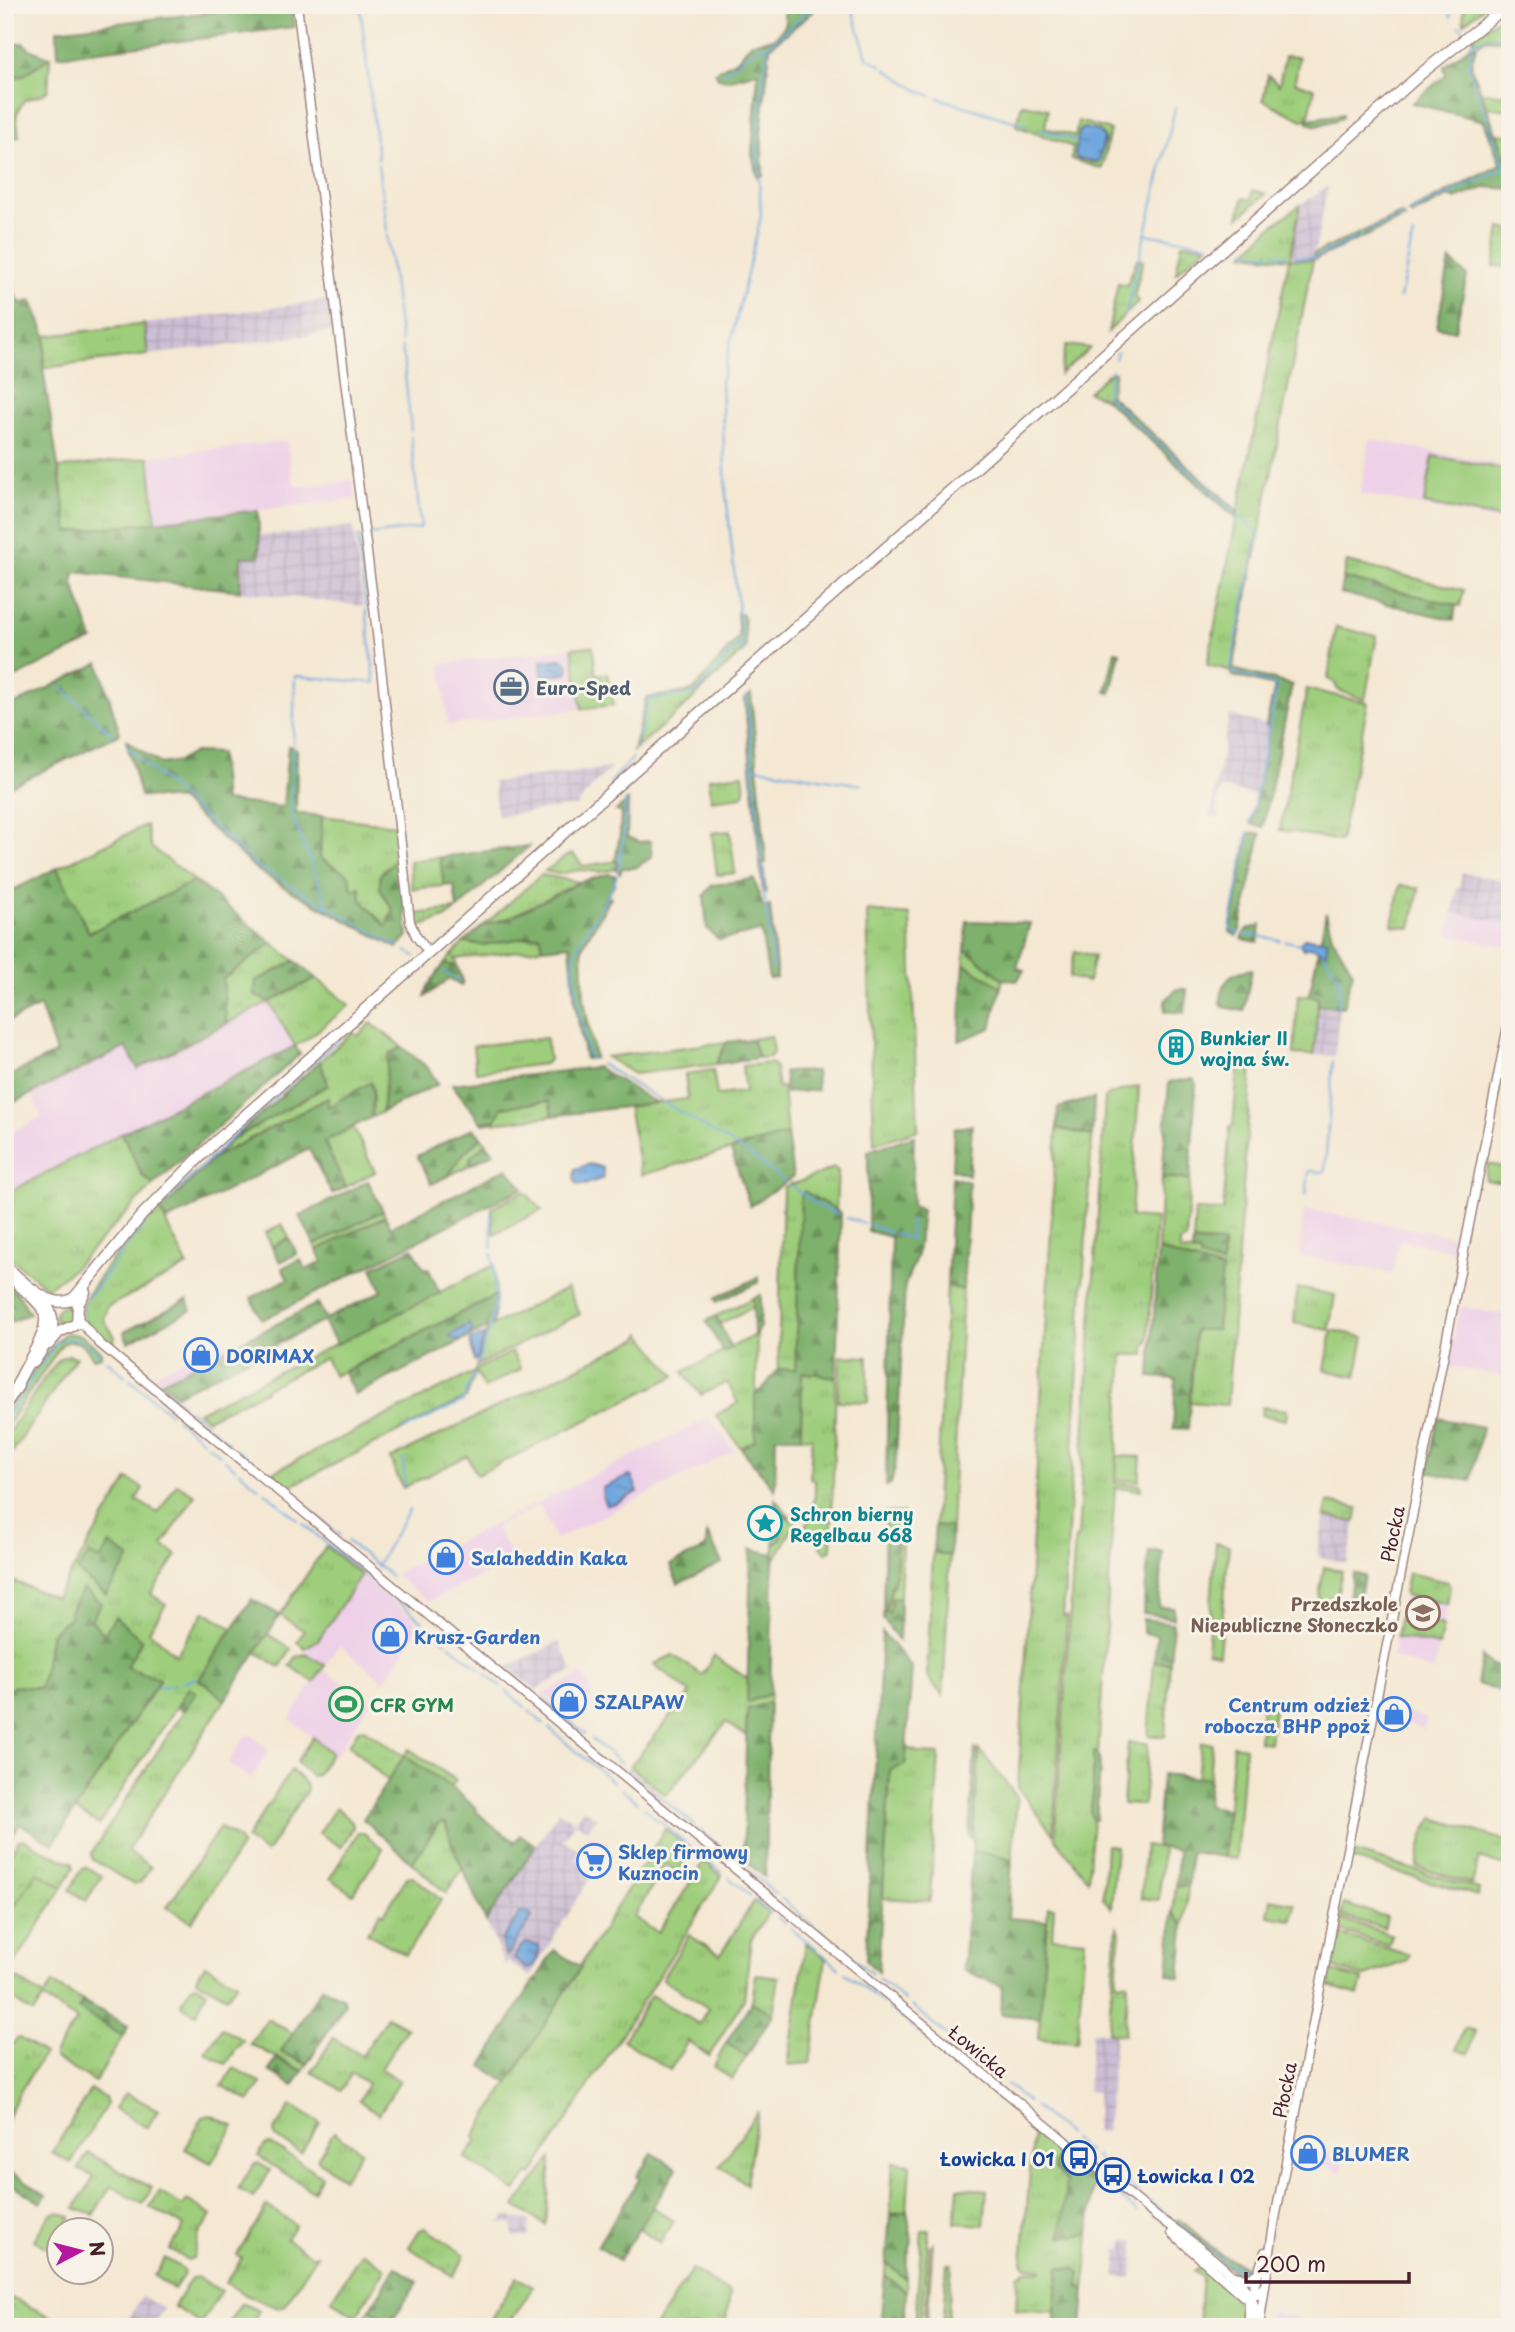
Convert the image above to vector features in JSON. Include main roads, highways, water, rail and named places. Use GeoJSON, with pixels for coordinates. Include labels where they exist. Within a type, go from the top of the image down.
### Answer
{"type":"FeatureCollection","features":[{"type":"Feature","properties":{"kind":"main road"},"geometry":{"type":"LineString","coordinates":[[5,1405],[41,1351],[60,1306],[76,1296],[142,1215],[208,1148],[1414,80],[1508,5]]}},
{"type":"Feature","properties":{"kind":"main road"},"geometry":{"type":"LineString","coordinates":[[5,1266],[34,1290],[78,1315]]}},
{"type":"Feature","properties":{"kind":"main road"},"geometry":{"type":"LineString","coordinates":[[41,1351],[67,1329],[78,1315],[80,1300],[99,1269]]}},
{"type":"Feature","properties":{"kind":"main road"},"geometry":{"type":"LineString","coordinates":[[5,1272],[41,1307],[46,1321],[44,1331],[19,1377],[15,1390]]}},
{"type":"Feature","properties":{"kind":"main road"},"geometry":{"type":"LineString","coordinates":[[54,1323],[67,1329]]}},
{"type":"Feature","properties":{"kind":"water"},"geometry":{"type":"Polygon","coordinates":[[[1083,128],[1099,131],[1104,138],[1099,162],[1078,159],[1075,155],[1079,132],[1083,128]]]}},
{"type":"Feature","properties":{"kind":"water"},"geometry":{"type":"Polygon","coordinates":[[[563,659],[569,665],[567,674],[542,676],[541,661],[563,659]]]}},
{"type":"Feature","properties":{"kind":"water"},"geometry":{"type":"Polygon","coordinates":[[[1304,938],[1328,940],[1326,953],[1311,947],[1303,949],[1300,944],[1304,938]]]}},
{"type":"Feature","properties":{"kind":"water"},"geometry":{"type":"Polygon","coordinates":[[[590,1164],[603,1168],[603,1178],[585,1185],[577,1184],[574,1178],[575,1169],[590,1164]]]}},
{"type":"Feature","properties":{"kind":"water"},"geometry":{"type":"Polygon","coordinates":[[[469,1324],[473,1330],[470,1335],[459,1341],[451,1338],[450,1336],[469,1324]]]}},
{"type":"Feature","properties":{"kind":"water"},"geometry":{"type":"Polygon","coordinates":[[[484,1335],[477,1359],[474,1361],[470,1340],[484,1335]]]}},
{"type":"Feature","properties":{"kind":"water"},"geometry":{"type":"Polygon","coordinates":[[[632,1477],[638,1492],[606,1505],[602,1488],[632,1477]]]}},
{"type":"Feature","properties":{"kind":"water"},"geometry":{"type":"Polygon","coordinates":[[[521,1912],[532,1917],[507,1956],[502,1939],[521,1912]]]}},
{"type":"Feature","properties":{"kind":"water"},"geometry":{"type":"Polygon","coordinates":[[[527,1943],[539,1946],[539,1949],[535,1962],[527,1969],[514,1959],[520,1947],[527,1943]]]}},
{"type":"Feature","properties":{"kind":"waterway"},"geometry":{"type":"LineString","coordinates":[[360,5],[378,159]]}},
{"type":"Feature","properties":{"kind":"waterway"},"geometry":{"type":"LineString","coordinates":[[743,655],[726,493],[721,383],[761,216],[757,134],[767,47],[815,5]]}},
{"type":"Feature","properties":{"kind":"waterway"},"geometry":{"type":"LineString","coordinates":[[851,5],[867,57],[882,66]]}},
{"type":"Feature","properties":{"kind":"waterway"},"geometry":{"type":"LineString","coordinates":[[1446,5],[1451,17]]}},
{"type":"Feature","properties":{"kind":"waterway"},"geometry":{"type":"LineString","coordinates":[[1459,26],[1463,29]]}},
{"type":"Feature","properties":{"kind":"waterway"},"geometry":{"type":"LineString","coordinates":[[1474,42],[1491,36],[1510,37]]}},
{"type":"Feature","properties":{"kind":"waterway"},"geometry":{"type":"LineString","coordinates":[[1473,41],[1468,66],[1509,179]]}},
{"type":"Feature","properties":{"kind":"waterway"},"geometry":{"type":"LineString","coordinates":[[724,73],[759,46],[766,47]]}},
{"type":"Feature","properties":{"kind":"waterway"},"geometry":{"type":"LineString","coordinates":[[886,69],[921,92],[932,96]]}},
{"type":"Feature","properties":{"kind":"waterway"},"geometry":{"type":"LineString","coordinates":[[938,98],[1029,126]]}},
{"type":"Feature","properties":{"kind":"waterway"},"geometry":{"type":"LineString","coordinates":[[1146,233],[1175,108]]}},
{"type":"Feature","properties":{"kind":"waterway"},"geometry":{"type":"LineString","coordinates":[[1041,130],[1077,141]]}},
{"type":"Feature","properties":{"kind":"waterway"},"geometry":{"type":"LineString","coordinates":[[378,164],[387,231]]}},
{"type":"Feature","properties":{"kind":"waterway"},"geometry":{"type":"LineString","coordinates":[[1411,212],[1505,168]]}},
{"type":"Feature","properties":{"kind":"waterway"},"geometry":{"type":"LineString","coordinates":[[1364,234],[1402,216]]}},
{"type":"Feature","properties":{"kind":"waterway"},"geometry":{"type":"LineString","coordinates":[[1126,315],[1145,234],[1209,244]]}},
{"type":"Feature","properties":{"kind":"waterway"},"geometry":{"type":"LineString","coordinates":[[387,235],[401,342]]}},
{"type":"Feature","properties":{"kind":"waterway"},"geometry":{"type":"LineString","coordinates":[[1400,298],[1413,235]]}},
{"type":"Feature","properties":{"kind":"waterway"},"geometry":{"type":"LineString","coordinates":[[1295,257],[1314,258],[1360,236]]}},
{"type":"Feature","properties":{"kind":"waterway"},"geometry":{"type":"LineString","coordinates":[[1245,250],[1270,254]]}},
{"type":"Feature","properties":{"kind":"waterway"},"geometry":{"type":"LineString","coordinates":[[1275,254],[1287,256]]}},
{"type":"Feature","properties":{"kind":"waterway"},"geometry":{"type":"LineString","coordinates":[[402,347],[411,430]]}},
{"type":"Feature","properties":{"kind":"waterway"},"geometry":{"type":"LineString","coordinates":[[1115,359],[1117,352]]}},
{"type":"Feature","properties":{"kind":"waterway"},"geometry":{"type":"LineString","coordinates":[[1112,370],[1106,395],[1130,417]]}},
{"type":"Feature","properties":{"kind":"waterway"},"geometry":{"type":"LineString","coordinates":[[1134,421],[1165,449]]}},
{"type":"Feature","properties":{"kind":"waterway"},"geometry":{"type":"LineString","coordinates":[[370,535],[421,528],[411,437]]}},
{"type":"Feature","properties":{"kind":"waterway"},"geometry":{"type":"LineString","coordinates":[[1168,451],[1235,512]]}},
{"type":"Feature","properties":{"kind":"waterway"},"geometry":{"type":"LineString","coordinates":[[1239,516],[1258,533],[1230,671],[1277,686],[1250,824]]}},
{"type":"Feature","properties":{"kind":"waterway"},"geometry":{"type":"LineString","coordinates":[[360,537],[366,606]]}},
{"type":"Feature","properties":{"kind":"waterway"},"geometry":{"type":"LineString","coordinates":[[366,610],[375,683],[295,676],[291,812],[328,907],[399,947]]}},
{"type":"Feature","properties":{"kind":"waterway"},"geometry":{"type":"LineString","coordinates":[[636,748],[649,700],[697,693],[741,642]]}},
{"type":"Feature","properties":{"kind":"waterway"},"geometry":{"type":"LineString","coordinates":[[745,680],[746,688]]}},
{"type":"Feature","properties":{"kind":"waterway"},"geometry":{"type":"LineString","coordinates":[[59,685],[113,735]]}},
{"type":"Feature","properties":{"kind":"waterway"},"geometry":{"type":"LineString","coordinates":[[747,696],[765,902]]}},
{"type":"Feature","properties":{"kind":"waterway"},"geometry":{"type":"LineString","coordinates":[[127,747],[257,866],[328,907]]}},
{"type":"Feature","properties":{"kind":"waterway"},"geometry":{"type":"LineString","coordinates":[[610,783],[633,758]]}},
{"type":"Feature","properties":{"kind":"waterway"},"geometry":{"type":"LineString","coordinates":[[753,767],[862,785]]}},
{"type":"Feature","properties":{"kind":"waterway"},"geometry":{"type":"LineString","coordinates":[[618,870],[626,800]]}},
{"type":"Feature","properties":{"kind":"waterway"},"geometry":{"type":"LineString","coordinates":[[1239,933],[1230,927],[1248,832]]}},
{"type":"Feature","properties":{"kind":"waterway"},"geometry":{"type":"LineString","coordinates":[[593,1059],[588,1056],[573,965],[583,936],[608,896],[617,875]]}},
{"type":"Feature","properties":{"kind":"waterway"},"geometry":{"type":"LineString","coordinates":[[766,906],[773,968]]}},
{"type":"Feature","properties":{"kind":"waterway"},"geometry":{"type":"LineString","coordinates":[[1245,934],[1280,940]]}},
{"type":"Feature","properties":{"kind":"waterway"},"geometry":{"type":"LineString","coordinates":[[1285,941],[1300,944]]}},
{"type":"Feature","properties":{"kind":"waterway"},"geometry":{"type":"LineString","coordinates":[[406,951],[415,956]]}},
{"type":"Feature","properties":{"kind":"waterway"},"geometry":{"type":"LineString","coordinates":[[1323,952],[1340,979],[1338,1009]]}},
{"type":"Feature","properties":{"kind":"waterway"},"geometry":{"type":"LineString","coordinates":[[397,988],[426,964]]}},
{"type":"Feature","properties":{"kind":"waterway"},"geometry":{"type":"LineString","coordinates":[[443,971],[460,981]]}},
{"type":"Feature","properties":{"kind":"waterway"},"geometry":{"type":"LineString","coordinates":[[87,1299],[149,1217],[343,1035]]}},
{"type":"Feature","properties":{"kind":"waterway"},"geometry":{"type":"LineString","coordinates":[[1306,1195],[1309,1171],[1323,1172],[1325,1169],[1333,1061]]}},
{"type":"Feature","properties":{"kind":"waterway"},"geometry":{"type":"LineString","coordinates":[[601,1064],[749,1154],[784,1181]]}},
{"type":"Feature","properties":{"kind":"waterway"},"geometry":{"type":"LineString","coordinates":[[790,1185],[819,1206],[837,1214]]}},
{"type":"Feature","properties":{"kind":"waterway"},"geometry":{"type":"LineString","coordinates":[[491,1212],[492,1248]]}},
{"type":"Feature","properties":{"kind":"waterway"},"geometry":{"type":"LineString","coordinates":[[847,1218],[863,1223]]}},
{"type":"Feature","properties":{"kind":"waterway"},"geometry":{"type":"LineString","coordinates":[[894,1233],[911,1239],[911,1221]]}},
{"type":"Feature","properties":{"kind":"waterway"},"geometry":{"type":"LineString","coordinates":[[869,1225],[889,1232]]}},
{"type":"Feature","properties":{"kind":"waterway"},"geometry":{"type":"LineString","coordinates":[[477,1365],[496,1300],[492,1254]]}},
{"type":"Feature","properties":{"kind":"waterway"},"geometry":{"type":"LineString","coordinates":[[83,1319],[84,1304]]}},
{"type":"Feature","properties":{"kind":"waterway"},"geometry":{"type":"LineString","coordinates":[[94,1331],[109,1344]]}},
{"type":"Feature","properties":{"kind":"waterway"},"geometry":{"type":"LineString","coordinates":[[5,1418],[57,1342],[75,1339],[100,1355]]}},
{"type":"Feature","properties":{"kind":"waterway"},"geometry":{"type":"LineString","coordinates":[[121,1355],[138,1368]]}},
{"type":"Feature","properties":{"kind":"waterway"},"geometry":{"type":"LineString","coordinates":[[106,1360],[125,1376]]}},
{"type":"Feature","properties":{"kind":"waterway"},"geometry":{"type":"LineString","coordinates":[[142,1371],[153,1380]]}},
{"type":"Feature","properties":{"kind":"waterway"},"geometry":{"type":"LineString","coordinates":[[472,1378],[474,1374]]}},
{"type":"Feature","properties":{"kind":"waterway"},"geometry":{"type":"LineString","coordinates":[[130,1380],[170,1413]]}},
{"type":"Feature","properties":{"kind":"waterway"},"geometry":{"type":"LineString","coordinates":[[404,1430],[463,1401],[471,1381]]}},
{"type":"Feature","properties":{"kind":"waterway"},"geometry":{"type":"LineString","coordinates":[[160,1386],[182,1404]]}},
{"type":"Feature","properties":{"kind":"waterway"},"geometry":{"type":"LineString","coordinates":[[189,1410],[206,1423]]}},
{"type":"Feature","properties":{"kind":"waterway"},"geometry":{"type":"LineString","coordinates":[[176,1419],[204,1441]]}},
{"type":"Feature","properties":{"kind":"waterway"},"geometry":{"type":"LineString","coordinates":[[210,1427],[229,1443]]}},
{"type":"Feature","properties":{"kind":"waterway"},"geometry":{"type":"LineString","coordinates":[[208,1445],[220,1455]]}},
{"type":"Feature","properties":{"kind":"waterway"},"geometry":{"type":"LineString","coordinates":[[236,1449],[254,1463]]}},
{"type":"Feature","properties":{"kind":"waterway"},"geometry":{"type":"LineString","coordinates":[[224,1459],[235,1468]]}},
{"type":"Feature","properties":{"kind":"waterway"},"geometry":{"type":"LineString","coordinates":[[403,1459],[405,1486]]}},
{"type":"Feature","properties":{"kind":"waterway"},"geometry":{"type":"LineString","coordinates":[[261,1469],[302,1503]]}},
{"type":"Feature","properties":{"kind":"waterway"},"geometry":{"type":"LineString","coordinates":[[239,1471],[259,1488]]}},
{"type":"Feature","properties":{"kind":"waterway"},"geometry":{"type":"LineString","coordinates":[[265,1492],[298,1520]]}},
{"type":"Feature","properties":{"kind":"waterway"},"geometry":{"type":"LineString","coordinates":[[309,1509],[340,1535]]}},
{"type":"Feature","properties":{"kind":"waterway"},"geometry":{"type":"LineString","coordinates":[[377,1565],[409,1510]]}},
{"type":"Feature","properties":{"kind":"waterway"},"geometry":{"type":"LineString","coordinates":[[303,1524],[422,1621]]}},
{"type":"Feature","properties":{"kind":"waterway"},"geometry":{"type":"LineString","coordinates":[[347,1541],[391,1576]]}},
{"type":"Feature","properties":{"kind":"waterway"},"geometry":{"type":"LineString","coordinates":[[427,1606],[462,1634]]}},
{"type":"Feature","properties":{"kind":"waterway"},"geometry":{"type":"LineString","coordinates":[[429,1627],[446,1642]]}},
{"type":"Feature","properties":{"kind":"waterway"},"geometry":{"type":"LineString","coordinates":[[468,1639],[515,1677]]}},
{"type":"Feature","properties":{"kind":"waterway"},"geometry":{"type":"LineString","coordinates":[[450,1645],[480,1669]]}},
{"type":"Feature","properties":{"kind":"waterway"},"geometry":{"type":"LineString","coordinates":[[485,1673],[501,1687]]}},
{"type":"Feature","properties":{"kind":"waterway"},"geometry":{"type":"LineString","coordinates":[[181,1682],[198,1678]]}},
{"type":"Feature","properties":{"kind":"waterway"},"geometry":{"type":"LineString","coordinates":[[522,1683],[533,1691]]}},
{"type":"Feature","properties":{"kind":"waterway"},"geometry":{"type":"LineString","coordinates":[[156,1688],[174,1684]]}},
{"type":"Feature","properties":{"kind":"waterway"},"geometry":{"type":"LineString","coordinates":[[1494,1689],[1510,1694]]}},
{"type":"Feature","properties":{"kind":"waterway"},"geometry":{"type":"LineString","coordinates":[[506,1691],[525,1707]]}},
{"type":"Feature","properties":{"kind":"waterway"},"geometry":{"type":"LineString","coordinates":[[540,1697],[585,1734]]}},
{"type":"Feature","properties":{"kind":"waterway"},"geometry":{"type":"LineString","coordinates":[[529,1711],[544,1724]]}},
{"type":"Feature","properties":{"kind":"waterway"},"geometry":{"type":"LineString","coordinates":[[549,1728],[614,1783]]}},
{"type":"Feature","properties":{"kind":"waterway"},"geometry":{"type":"LineString","coordinates":[[592,1739],[620,1763]]}},
{"type":"Feature","properties":{"kind":"waterway"},"geometry":{"type":"LineString","coordinates":[[627,1769],[694,1825]]}},
{"type":"Feature","properties":{"kind":"waterway"},"geometry":{"type":"LineString","coordinates":[[621,1789],[637,1802]]}},
{"type":"Feature","properties":{"kind":"waterway"},"geometry":{"type":"LineString","coordinates":[[644,1808],[692,1849]]}},
{"type":"Feature","properties":{"kind":"waterway"},"geometry":{"type":"LineString","coordinates":[[701,1831],[776,1894]]}},
{"type":"Feature","properties":{"kind":"waterway"},"geometry":{"type":"LineString","coordinates":[[699,1854],[722,1872]]}},
{"type":"Feature","properties":{"kind":"waterway"},"geometry":{"type":"LineString","coordinates":[[729,1878],[751,1896]]}},
{"type":"Feature","properties":{"kind":"waterway"},"geometry":{"type":"LineString","coordinates":[[781,1898],[813,1925]]}},
{"type":"Feature","properties":{"kind":"waterway"},"geometry":{"type":"LineString","coordinates":[[755,1900],[770,1912]]}},
{"type":"Feature","properties":{"kind":"waterway"},"geometry":{"type":"LineString","coordinates":[[777,1917],[784,1923]]}},
{"type":"Feature","properties":{"kind":"waterway"},"geometry":{"type":"LineString","coordinates":[[790,1928],[817,1949]]}},
{"type":"Feature","properties":{"kind":"waterway"},"geometry":{"type":"LineString","coordinates":[[819,1929],[832,1940]]}},
{"type":"Feature","properties":{"kind":"waterway"},"geometry":{"type":"LineString","coordinates":[[839,1946],[872,1974]]}},
{"type":"Feature","properties":{"kind":"waterway"},"geometry":{"type":"LineString","coordinates":[[821,1953],[839,1968]]}},
{"type":"Feature","properties":{"kind":"waterway"},"geometry":{"type":"LineString","coordinates":[[844,1972],[883,2003]]}},
{"type":"Feature","properties":{"kind":"waterway"},"geometry":{"type":"LineString","coordinates":[[878,1978],[905,2001]]}},
{"type":"Feature","properties":{"kind":"waterway"},"geometry":{"type":"LineString","coordinates":[[912,2006],[986,2068]]}},
{"type":"Feature","properties":{"kind":"waterway"},"geometry":{"type":"LineString","coordinates":[[889,2008],[904,2020]]}},
{"type":"Feature","properties":{"kind":"waterway"},"geometry":{"type":"LineString","coordinates":[[909,2024],[941,2051]]}},
{"type":"Feature","properties":{"kind":"waterway"},"geometry":{"type":"LineString","coordinates":[[947,2055],[962,2067]]}},
{"type":"Feature","properties":{"kind":"waterway"},"geometry":{"type":"LineString","coordinates":[[992,2072],[1001,2080]]}},
{"type":"Feature","properties":{"kind":"waterway"},"geometry":{"type":"LineString","coordinates":[[969,2073],[986,2087]]}},
{"type":"Feature","properties":{"kind":"waterway"},"geometry":{"type":"LineString","coordinates":[[1007,2084],[1028,2102]]}},
{"type":"Feature","properties":{"kind":"waterway"},"geometry":{"type":"LineString","coordinates":[[992,2092],[1022,2116]]}},
{"type":"Feature","properties":{"kind":"waterway"},"geometry":{"type":"LineString","coordinates":[[1035,2107],[1067,2134]]}},
{"type":"Feature","properties":{"kind":"waterway"},"geometry":{"type":"LineString","coordinates":[[1027,2120],[1030,2123]]}},
{"type":"Feature","properties":{"kind":"waterway"},"geometry":{"type":"LineString","coordinates":[[1036,2129],[1097,2179]]}},
{"type":"Feature","properties":{"kind":"waterway"},"geometry":{"type":"LineString","coordinates":[[1073,2139],[1080,2145]]}},
{"type":"Feature","properties":{"kind":"waterway"},"geometry":{"type":"LineString","coordinates":[[1084,2148],[1089,2152]]}},
{"type":"Feature","properties":{"kind":"waterway"},"geometry":{"type":"LineString","coordinates":[[1095,2157],[1103,2164]]}},
{"type":"Feature","properties":{"kind":"waterway"},"geometry":{"type":"LineString","coordinates":[[1109,2169],[1119,2177]]}},
{"type":"Feature","properties":{"kind":"waterway"},"geometry":{"type":"LineString","coordinates":[[1125,2182],[1140,2194]]}},
{"type":"Feature","properties":{"kind":"waterway"},"geometry":{"type":"LineString","coordinates":[[1104,2184],[1117,2195]]}},
{"type":"Feature","properties":{"kind":"waterway"},"geometry":{"type":"LineString","coordinates":[[1121,2198],[1137,2212]]}},
{"type":"Feature","properties":{"kind":"waterway"},"geometry":{"type":"LineString","coordinates":[[1148,2201],[1170,2217]]}},
{"type":"Feature","properties":{"kind":"waterway"},"geometry":{"type":"LineString","coordinates":[[1178,2223],[1240,2273],[1245,2274]]}},
{"type":"Feature","properties":{"kind":"waterway"},"geometry":{"type":"LineString","coordinates":[[1233,2265],[1245,2269]]}},
{"type":"Feature","properties":{"kind":"place","name":"Euro-Sped"},"geometry":{"type":"Point","coordinates":[511,687]}},
{"type":"Feature","properties":{"kind":"place","name":"Bunkier II wojna św."},"geometry":{"type":"Point","coordinates":[1176,1047]}},
{"type":"Feature","properties":{"kind":"place","name":"DORIMAX"},"geometry":{"type":"Point","coordinates":[201,1355]}},
{"type":"Feature","properties":{"kind":"place","name":"Schron bierny Regelbau 668"},"geometry":{"type":"Point","coordinates":[765,1523]}},
{"type":"Feature","properties":{"kind":"place","name":"Salaheddin Kaka"},"geometry":{"type":"Point","coordinates":[446,1557]}},
{"type":"Feature","properties":{"kind":"place","name":"Przedszkole Niepubliczne Słoneczko"},"geometry":{"type":"Point","coordinates":[1423,1613]}},
{"type":"Feature","properties":{"kind":"place","name":"Krusz-Garden"},"geometry":{"type":"Point","coordinates":[390,1636]}},
{"type":"Feature","properties":{"kind":"place","name":"SZALPAW"},"geometry":{"type":"Point","coordinates":[569,1701]}},
{"type":"Feature","properties":{"kind":"place","name":"CFR GYM"},"geometry":{"type":"Point","coordinates":[346,1704]}},
{"type":"Feature","properties":{"kind":"place","name":"Centrum odzież robocza BHP ppoż"},"geometry":{"type":"Point","coordinates":[1394,1714]}},
{"type":"Feature","properties":{"kind":"place","name":"Sklep firmowy Kuznocin"},"geometry":{"type":"Point","coordinates":[594,1861]}},
{"type":"Feature","properties":{"kind":"place","name":"BLUMER"},"geometry":{"type":"Point","coordinates":[1308,2153]}},
{"type":"Feature","properties":{"kind":"place","name":"Łowicka I 01"},"geometry":{"type":"Point","coordinates":[1079,2158]}},
{"type":"Feature","properties":{"kind":"place","name":"Łowicka I 02"},"geometry":{"type":"Point","coordinates":[1113,2175]}}]}
